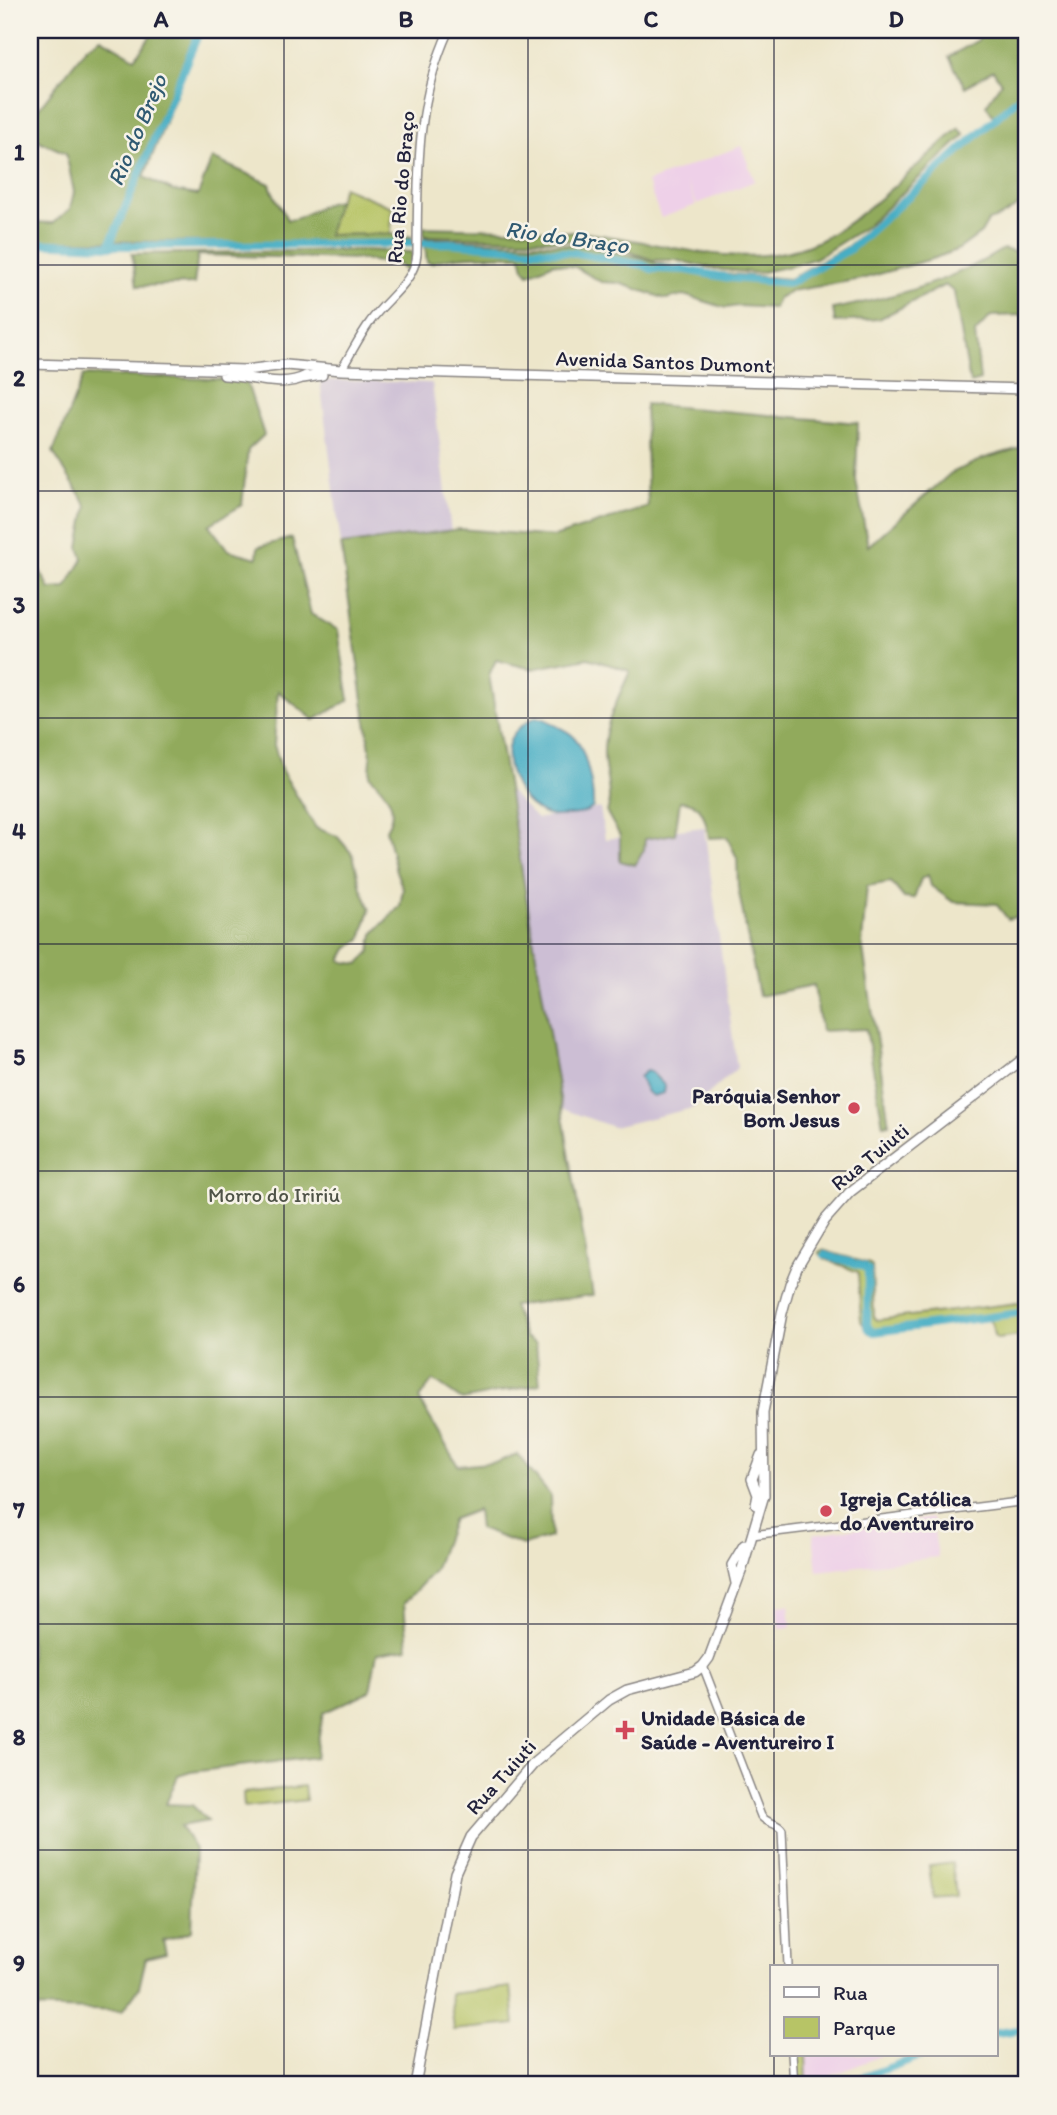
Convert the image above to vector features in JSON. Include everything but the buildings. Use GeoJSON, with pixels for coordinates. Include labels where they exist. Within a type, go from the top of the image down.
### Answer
{"type":"FeatureCollection","features":[{"type":"Feature","properties":{"kind":"main road"},"geometry":{"type":"LineString","coordinates":[[286,365],[301,373],[290,382],[239,376],[30,366],[245,370],[286,365]]}},
{"type":"Feature","properties":{"kind":"main road"},"geometry":{"type":"LineString","coordinates":[[272,367],[268,373],[272,380]]}},
{"type":"Feature","properties":{"kind":"main road","name":"Avenida Santos Dumont"},"geometry":{"type":"LineString","coordinates":[[301,373],[341,370],[1027,391]]}},
{"type":"Feature","properties":{"kind":"main road","name":"Avenida Santos Dumont"},"geometry":{"type":"LineString","coordinates":[[301,373],[1027,391]]}},
{"type":"Feature","properties":{"kind":"main road","name":"Rua Tuiuti"},"geometry":{"type":"LineString","coordinates":[[737,1568],[752,1535],[764,1495],[763,1412],[775,1343],[793,1275],[820,1228],[850,1192],[1027,1056]]}},
{"type":"Feature","properties":{"kind":"main road","name":"Rua Tuiuti"},"geometry":{"type":"LineString","coordinates":[[415,2085],[455,1873],[471,1837],[536,1762],[609,1700],[627,1690],[689,1674],[703,1666],[710,1655],[736,1584],[737,1568],[757,1499],[752,1476],[763,1446]]}},
{"type":"Feature","properties":{"kind":"main road"},"geometry":{"type":"LineString","coordinates":[[752,1476],[765,1476]]}},
{"type":"Feature","properties":{"kind":"street","name":"Rua Rio do Braço"},"geometry":{"type":"LineString","coordinates":[[341,370],[370,322],[415,268],[418,162],[423,111],[435,63],[449,30]]}},
{"type":"Feature","properties":{"kind":"street"},"geometry":{"type":"LineString","coordinates":[[752,1535],[1027,1501]]}},
{"type":"Feature","properties":{"kind":"street"},"geometry":{"type":"LineString","coordinates":[[703,1666],[761,1816],[768,1823],[778,1825],[782,1833],[788,1965]]}},
{"type":"Feature","properties":{"kind":"street"},"geometry":{"type":"LineString","coordinates":[[792,2056],[794,2085]]}},
{"type":"Feature","properties":{"kind":"shaded area"},"geometry":{"type":"Polygon","coordinates":[[[741,146],[755,181],[697,204],[686,180],[696,205],[661,218],[647,182],[741,146]]]}},
{"type":"Feature","properties":{"kind":"shaded area"},"geometry":{"type":"Polygon","coordinates":[[[320,380],[432,383],[451,531],[341,545],[320,380]]]}},
{"type":"Feature","properties":{"kind":"shaded area"},"geometry":{"type":"Polygon","coordinates":[[[500,782],[537,819],[600,808],[605,839],[704,827],[737,1068],[693,1108],[613,1127],[560,1108],[500,782]]]}},
{"type":"Feature","properties":{"kind":"shaded area"},"geometry":{"type":"Polygon","coordinates":[[[932,1518],[938,1557],[817,1571],[813,1534],[932,1518]]]}},
{"type":"Feature","properties":{"kind":"shaded area"},"geometry":{"type":"Polygon","coordinates":[[[789,1605],[791,1627],[779,1628],[777,1606],[789,1605]]]}},
{"type":"Feature","properties":{"kind":"shaded area"},"geometry":{"type":"Polygon","coordinates":[[[806,2056],[880,2056],[809,2085],[806,2056]]]}},
{"type":"Feature","properties":{"kind":"green space"},"geometry":{"type":"Polygon","coordinates":[[[155,30],[201,30],[144,177],[173,191],[198,195],[212,158],[270,184],[287,220],[338,201],[328,235],[391,234],[412,237],[411,243],[30,241],[30,222],[53,223],[70,209],[74,192],[66,153],[30,137],[30,119],[87,47],[101,38],[135,58],[155,30]]]}},
{"type":"Feature","properties":{"kind":"green space"},"geometry":{"type":"Polygon","coordinates":[[[983,30],[1027,30],[1027,201],[988,221],[981,233],[959,249],[862,279],[791,291],[778,298],[774,308],[726,308],[684,295],[666,299],[619,283],[601,282],[575,267],[554,263],[529,274],[524,268],[521,256],[463,256],[427,262],[424,238],[579,245],[640,257],[659,264],[718,273],[789,279],[848,246],[994,117],[986,105],[1001,83],[993,70],[965,87],[949,57],[978,40],[983,30]]]}},
{"type":"Feature","properties":{"kind":"green space"},"geometry":{"type":"Polygon","coordinates":[[[959,128],[965,135],[867,226],[816,258],[757,273],[716,269],[675,260],[653,260],[625,250],[580,241],[424,236],[424,227],[552,231],[594,234],[726,255],[778,253],[804,247],[843,227],[884,195],[959,128]]]}},
{"type":"Feature","properties":{"kind":"green space"},"geometry":{"type":"Polygon","coordinates":[[[343,187],[392,207],[391,234],[327,235],[343,187]]]}},
{"type":"Feature","properties":{"kind":"green space"},"geometry":{"type":"Polygon","coordinates":[[[1003,249],[1027,255],[1027,315],[991,316],[975,333],[980,380],[970,383],[954,292],[945,285],[879,319],[835,322],[833,309],[921,287],[963,271],[1003,249]]]}},
{"type":"Feature","properties":{"kind":"green space"},"geometry":{"type":"Polygon","coordinates":[[[362,250],[412,252],[413,262],[409,271],[405,271],[399,265],[358,259],[198,255],[194,284],[137,286],[132,254],[362,250]]]}},
{"type":"Feature","properties":{"kind":"green space","name":"Morro do Iririú"},"geometry":{"type":"Polygon","coordinates":[[[84,375],[246,380],[264,435],[248,450],[242,505],[209,525],[228,550],[257,558],[258,547],[292,538],[311,614],[338,630],[349,700],[314,720],[278,691],[274,745],[282,771],[316,828],[337,836],[353,855],[361,888],[370,909],[361,939],[347,949],[341,960],[359,964],[370,952],[373,934],[400,906],[403,889],[386,829],[392,807],[382,788],[370,776],[371,756],[341,545],[460,529],[554,537],[648,507],[645,404],[858,423],[856,480],[868,546],[951,473],[985,458],[1027,446],[1027,914],[1008,919],[996,904],[953,902],[931,886],[928,875],[921,879],[914,899],[904,898],[891,882],[867,886],[862,942],[889,1124],[883,1125],[866,1029],[821,1031],[814,985],[759,996],[738,888],[737,858],[727,837],[709,838],[699,808],[680,801],[675,834],[645,839],[644,850],[635,865],[620,861],[620,836],[607,813],[609,791],[604,743],[612,711],[630,671],[588,658],[532,669],[496,660],[489,675],[593,1295],[513,1306],[525,1337],[536,1344],[540,1384],[462,1400],[433,1380],[419,1399],[458,1466],[498,1462],[517,1454],[550,1495],[551,1537],[523,1545],[479,1529],[477,1510],[453,1519],[434,1571],[404,1603],[408,1648],[377,1653],[370,1691],[323,1713],[315,1757],[191,1772],[178,1776],[166,1804],[192,1805],[208,1821],[180,1826],[195,1849],[192,1931],[163,1941],[166,1953],[146,1958],[139,1988],[122,2011],[30,2008],[30,553],[50,589],[66,588],[83,559],[79,547],[87,506],[53,452],[84,375]]]}},
{"type":"Feature","properties":{"kind":"green space"},"geometry":{"type":"Polygon","coordinates":[[[822,1250],[870,1264],[874,1318],[877,1320],[1027,1302],[1027,1335],[997,1339],[992,1323],[987,1319],[869,1333],[861,1321],[858,1272],[825,1259],[819,1252],[822,1250]]]}},
{"type":"Feature","properties":{"kind":"green space"},"geometry":{"type":"Polygon","coordinates":[[[304,1786],[306,1800],[244,1807],[243,1793],[304,1786]]]}},
{"type":"Feature","properties":{"kind":"green space"},"geometry":{"type":"Polygon","coordinates":[[[952,1863],[956,1896],[933,1898],[929,1866],[952,1863]]]}},
{"type":"Feature","properties":{"kind":"green space"},"geometry":{"type":"Polygon","coordinates":[[[511,1987],[515,2024],[454,2030],[450,1994],[511,1987]]]}},
{"type":"Feature","properties":{"kind":"green space"},"geometry":{"type":"Polygon","coordinates":[[[796,2056],[806,2056],[807,2085],[797,2083],[796,2056]]]}},
{"type":"Feature","properties":{"kind":"water"},"geometry":{"type":"Polygon","coordinates":[[[535,717],[568,732],[578,743],[586,760],[592,791],[593,807],[588,811],[561,816],[545,814],[525,800],[513,781],[508,759],[511,738],[535,717]]]}},
{"type":"Feature","properties":{"kind":"water"},"geometry":{"type":"Polygon","coordinates":[[[646,1071],[651,1072],[665,1086],[664,1093],[653,1096],[647,1092],[639,1077],[646,1071]]]}},
{"type":"Feature","properties":{"kind":"waterway","name":"Rio do Brejo"},"geometry":{"type":"LineString","coordinates":[[109,246],[200,30]]}},
{"type":"Feature","properties":{"kind":"waterway","name":"Rio do Braço"},"geometry":{"type":"LineString","coordinates":[[30,243],[109,246],[449,243],[576,253],[643,265],[651,269],[686,270],[729,278],[790,283],[850,249],[1027,90]]}},
{"type":"Feature","properties":{"kind":"waterway"},"geometry":{"type":"LineString","coordinates":[[825,1255],[863,1266],[868,1270],[867,1324],[874,1332],[1027,1312]]}},
{"type":"Feature","properties":{"kind":"waterway"},"geometry":{"type":"LineString","coordinates":[[998,2033],[1027,2029]]}},
{"type":"Feature","properties":{"kind":"waterway"},"geometry":{"type":"LineString","coordinates":[[843,2085],[921,2056]]}},
{"type":"Feature","properties":{"kind":"place","name":"Paróquia Senhor Bom Jesus"},"geometry":{"type":"Point","coordinates":[854,1108]}},
{"type":"Feature","properties":{"kind":"place","name":"Igreja Católica do Aventureiro"},"geometry":{"type":"Point","coordinates":[826,1511]}},
{"type":"Feature","properties":{"kind":"place","name":"Unidade Básica de Saúde - Aventureiro I"},"geometry":{"type":"Point","coordinates":[625,1730]}}]}
